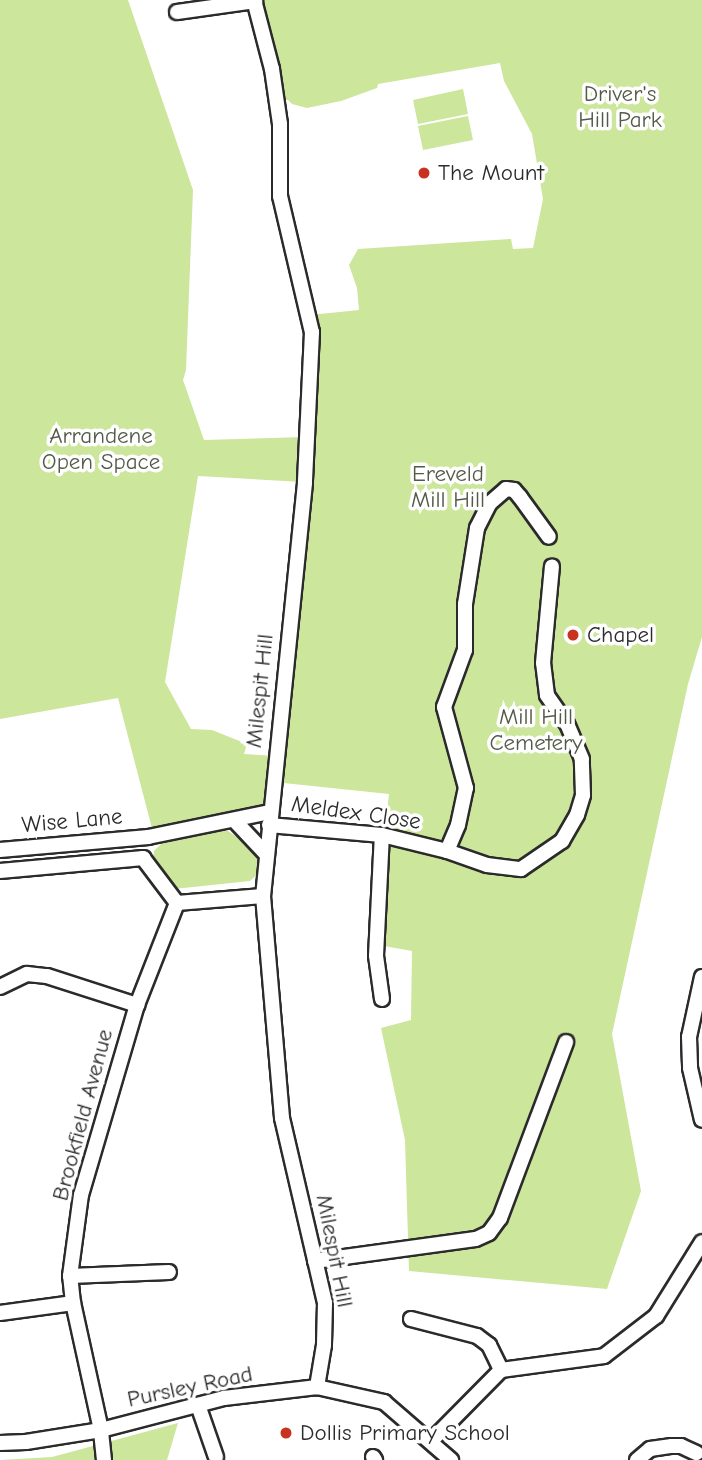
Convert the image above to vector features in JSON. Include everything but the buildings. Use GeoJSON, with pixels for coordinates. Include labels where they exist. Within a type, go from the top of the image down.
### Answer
{"type":"FeatureCollection","features":[{"type":"Feature","properties":{"kind":"street"},"geometry":{"type":"LineString","coordinates":[[177,12],[255,0]]}},
{"type":"Feature","properties":{"kind":"street","name":"Milespit Hill"},"geometry":{"type":"LineString","coordinates":[[255,0],[272,69],[281,124],[280,196],[312,332],[305,483],[263,896],[282,1118],[325,1303],[324,1346],[317,1387]]}},
{"type":"Feature","properties":{"kind":"street"},"geometry":{"type":"LineString","coordinates":[[441,849],[458,825],[466,788],[444,707],[465,650],[465,604],[477,528],[490,503],[506,489],[520,496],[549,537]]}},
{"type":"Feature","properties":{"kind":"street","name":"Meldex Close"},"geometry":{"type":"LineString","coordinates":[[270,818],[382,835],[441,849],[487,865],[521,869],[562,841],[577,815],[583,795],[582,759],[567,724],[547,695],[542,663],[552,566]]}},
{"type":"Feature","properties":{"kind":"street","name":"Wise Lane"},"geometry":{"type":"LineString","coordinates":[[0,850],[148,837],[234,820],[270,818]]}},
{"type":"Feature","properties":{"kind":"street"},"geometry":{"type":"LineString","coordinates":[[234,820],[267,855]]}},
{"type":"Feature","properties":{"kind":"street"},"geometry":{"type":"LineString","coordinates":[[382,835],[376,956],[382,999]]}},
{"type":"Feature","properties":{"kind":"street","name":"Wise Lane"},"geometry":{"type":"LineString","coordinates":[[143,858],[148,837]]}},
{"type":"Feature","properties":{"kind":"street","name":"Wise Lane"},"geometry":{"type":"LineString","coordinates":[[0,871],[143,858]]}},
{"type":"Feature","properties":{"kind":"street","name":"Wise Lane"},"geometry":{"type":"LineString","coordinates":[[143,858],[177,903]]}},
{"type":"Feature","properties":{"kind":"street"},"geometry":{"type":"LineString","coordinates":[[177,903],[263,896]]}},
{"type":"Feature","properties":{"kind":"street","name":"Brookfield Avenue"},"geometry":{"type":"LineString","coordinates":[[104,1460],[101,1430],[72,1303],[70,1276],[81,1195],[137,1005],[177,903]]}},
{"type":"Feature","properties":{"kind":"street"},"geometry":{"type":"LineString","coordinates":[[0,987],[27,974],[47,976],[137,1005]]}},
{"type":"Feature","properties":{"kind":"street"},"geometry":{"type":"LineString","coordinates":[[701,1114],[690,1068],[689,1037],[702,977]]}},
{"type":"Feature","properties":{"kind":"street"},"geometry":{"type":"LineString","coordinates":[[315,1261],[476,1239],[489,1233],[500,1218],[566,1042]]}},
{"type":"Feature","properties":{"kind":"street"},"geometry":{"type":"LineString","coordinates":[[430,1441],[501,1370],[604,1356],[656,1316],[702,1242]]}},
{"type":"Feature","properties":{"kind":"street"},"geometry":{"type":"LineString","coordinates":[[70,1276],[169,1272]]}},
{"type":"Feature","properties":{"kind":"street"},"geometry":{"type":"LineString","coordinates":[[0,1313],[72,1303]]}},
{"type":"Feature","properties":{"kind":"street"},"geometry":{"type":"LineString","coordinates":[[411,1318],[477,1336],[489,1345],[501,1370]]}},
{"type":"Feature","properties":{"kind":"street","name":"Pursley Road"},"geometry":{"type":"LineString","coordinates":[[0,1443],[26,1442],[101,1430],[224,1398],[317,1387],[384,1402],[446,1458]]}},
{"type":"Feature","properties":{"kind":"street"},"geometry":{"type":"LineString","coordinates":[[198,1405],[216,1457]]}},
{"type":"Feature","properties":{"kind":"street"},"geometry":{"type":"LineString","coordinates":[[637,1460],[650,1449],[672,1446],[681,1446],[695,1455]]}},
{"type":"Feature","properties":{"kind":"green space"},"geometry":{"type":"Polygon","coordinates":[[[0,0],[128,0],[193,190],[186,370],[183,380],[204,440],[305,437],[302,482],[198,476],[165,682],[191,729],[212,730],[247,744],[244,754],[276,756],[305,483],[310,315],[359,310],[357,288],[349,265],[358,249],[511,239],[513,249],[533,248],[543,199],[532,134],[504,81],[500,63],[378,84],[377,88],[341,101],[307,108],[283,100],[254,0],[702,0],[702,637],[688,684],[612,1034],[641,1191],[607,1289],[409,1271],[405,1140],[381,1028],[411,1020],[412,951],[384,946],[385,829],[389,794],[274,782],[270,811],[154,836],[118,698],[0,719],[0,0]]]}},
{"type":"Feature","properties":{"kind":"green space"},"geometry":{"type":"Polygon","coordinates":[[[463,89],[468,114],[418,124],[413,100],[463,89]]]}},
{"type":"Feature","properties":{"kind":"green space"},"geometry":{"type":"Polygon","coordinates":[[[468,116],[473,140],[423,150],[418,126],[468,116]]]}},
{"type":"Feature","properties":{"kind":"green space"},"geometry":{"type":"Polygon","coordinates":[[[228,831],[246,843],[257,857],[260,872],[250,881],[174,889],[159,877],[153,859],[154,851],[161,844],[228,831]]]}},
{"type":"Feature","properties":{"kind":"green space"},"geometry":{"type":"Polygon","coordinates":[[[178,1423],[167,1460],[0,1460],[52,1457],[178,1423]]]}},
{"type":"Feature","properties":{"kind":"place","name":"The Mount"},"geometry":{"type":"Point","coordinates":[424,173]}},
{"type":"Feature","properties":{"kind":"place","name":"Chapel"},"geometry":{"type":"Point","coordinates":[573,635]}},
{"type":"Feature","properties":{"kind":"place","name":"Dollis Primary School"},"geometry":{"type":"Point","coordinates":[286,1433]}},
{"type":"Feature","properties":{"kind":"park label","name":"Driver's Hill Park"},"geometry":{"type":"Point","coordinates":[620,107]}},
{"type":"Feature","properties":{"kind":"park label","name":"Arrandene Open Space"},"geometry":{"type":"Point","coordinates":[101,449]}},
{"type":"Feature","properties":{"kind":"park label","name":"Ereveld Mill Hill"},"geometry":{"type":"Point","coordinates":[448,487]}},
{"type":"Feature","properties":{"kind":"park label","name":"Mill Hill Cemetery"},"geometry":{"type":"Point","coordinates":[536,730]}}]}
